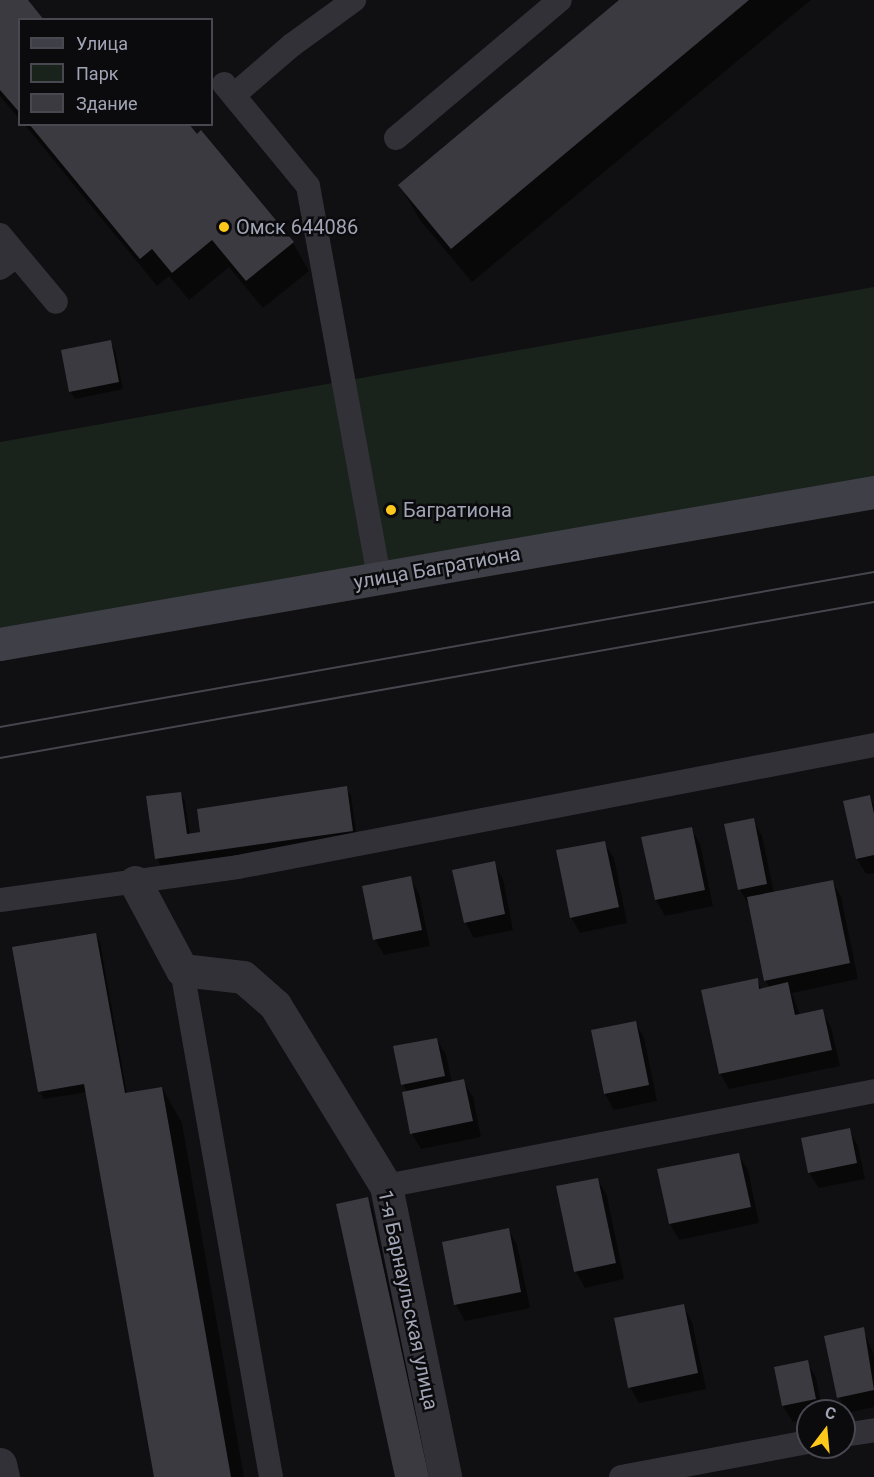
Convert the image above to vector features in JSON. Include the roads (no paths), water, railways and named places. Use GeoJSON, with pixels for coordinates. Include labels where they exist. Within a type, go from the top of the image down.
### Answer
{"type":"FeatureCollection","features":[{"type":"Feature","properties":{"kind":"street","name":"улица Багратиона"},"geometry":{"type":"LineString","coordinates":[[0,644],[874,492]]}},
{"type":"Feature","properties":{"kind":"street"},"geometry":{"type":"LineString","coordinates":[[135,882],[182,970]]}},
{"type":"Feature","properties":{"kind":"street","name":"1-я Барнаульская улица"},"geometry":{"type":"LineString","coordinates":[[182,970],[243,977],[275,1005],[387,1186],[445,1477]]}},
{"type":"Feature","properties":{"kind":"street"},"geometry":{"type":"LineString","coordinates":[[0,1464],[3,1477]]}},
{"type":"Feature","properties":{"kind":"lane"},"geometry":{"type":"LineString","coordinates":[[354,0],[229,90],[308,186],[379,578]]}},
{"type":"Feature","properties":{"kind":"lane"},"geometry":{"type":"LineString","coordinates":[[396,138],[560,0]]}},
{"type":"Feature","properties":{"kind":"lane"},"geometry":{"type":"LineString","coordinates":[[0,235],[8,262],[56,302]]}},
{"type":"Feature","properties":{"kind":"lane"},"geometry":{"type":"LineString","coordinates":[[0,900],[249,865],[874,745]]}},
{"type":"Feature","properties":{"kind":"lane"},"geometry":{"type":"LineString","coordinates":[[182,970],[271,1477]]}},
{"type":"Feature","properties":{"kind":"lane"},"geometry":{"type":"LineString","coordinates":[[387,1186],[874,1091]]}},
{"type":"Feature","properties":{"kind":"lane"},"geometry":{"type":"LineString","coordinates":[[856,1433],[874,1430]]}},
{"type":"Feature","properties":{"kind":"lane"},"geometry":{"type":"LineString","coordinates":[[621,1477],[796,1444]]}},
{"type":"Feature","properties":{"kind":"tram line"},"geometry":{"type":"LineString","coordinates":[[0,727],[874,572]]}},
{"type":"Feature","properties":{"kind":"tram line"},"geometry":{"type":"LineString","coordinates":[[0,758],[874,602]]}},
{"type":"Feature","properties":{"kind":"place","name":"Омск 644086"},"geometry":{"type":"Point","coordinates":[224,227]}},
{"type":"Feature","properties":{"kind":"place","name":"Багратиона"},"geometry":{"type":"Point","coordinates":[391,510]}}]}
